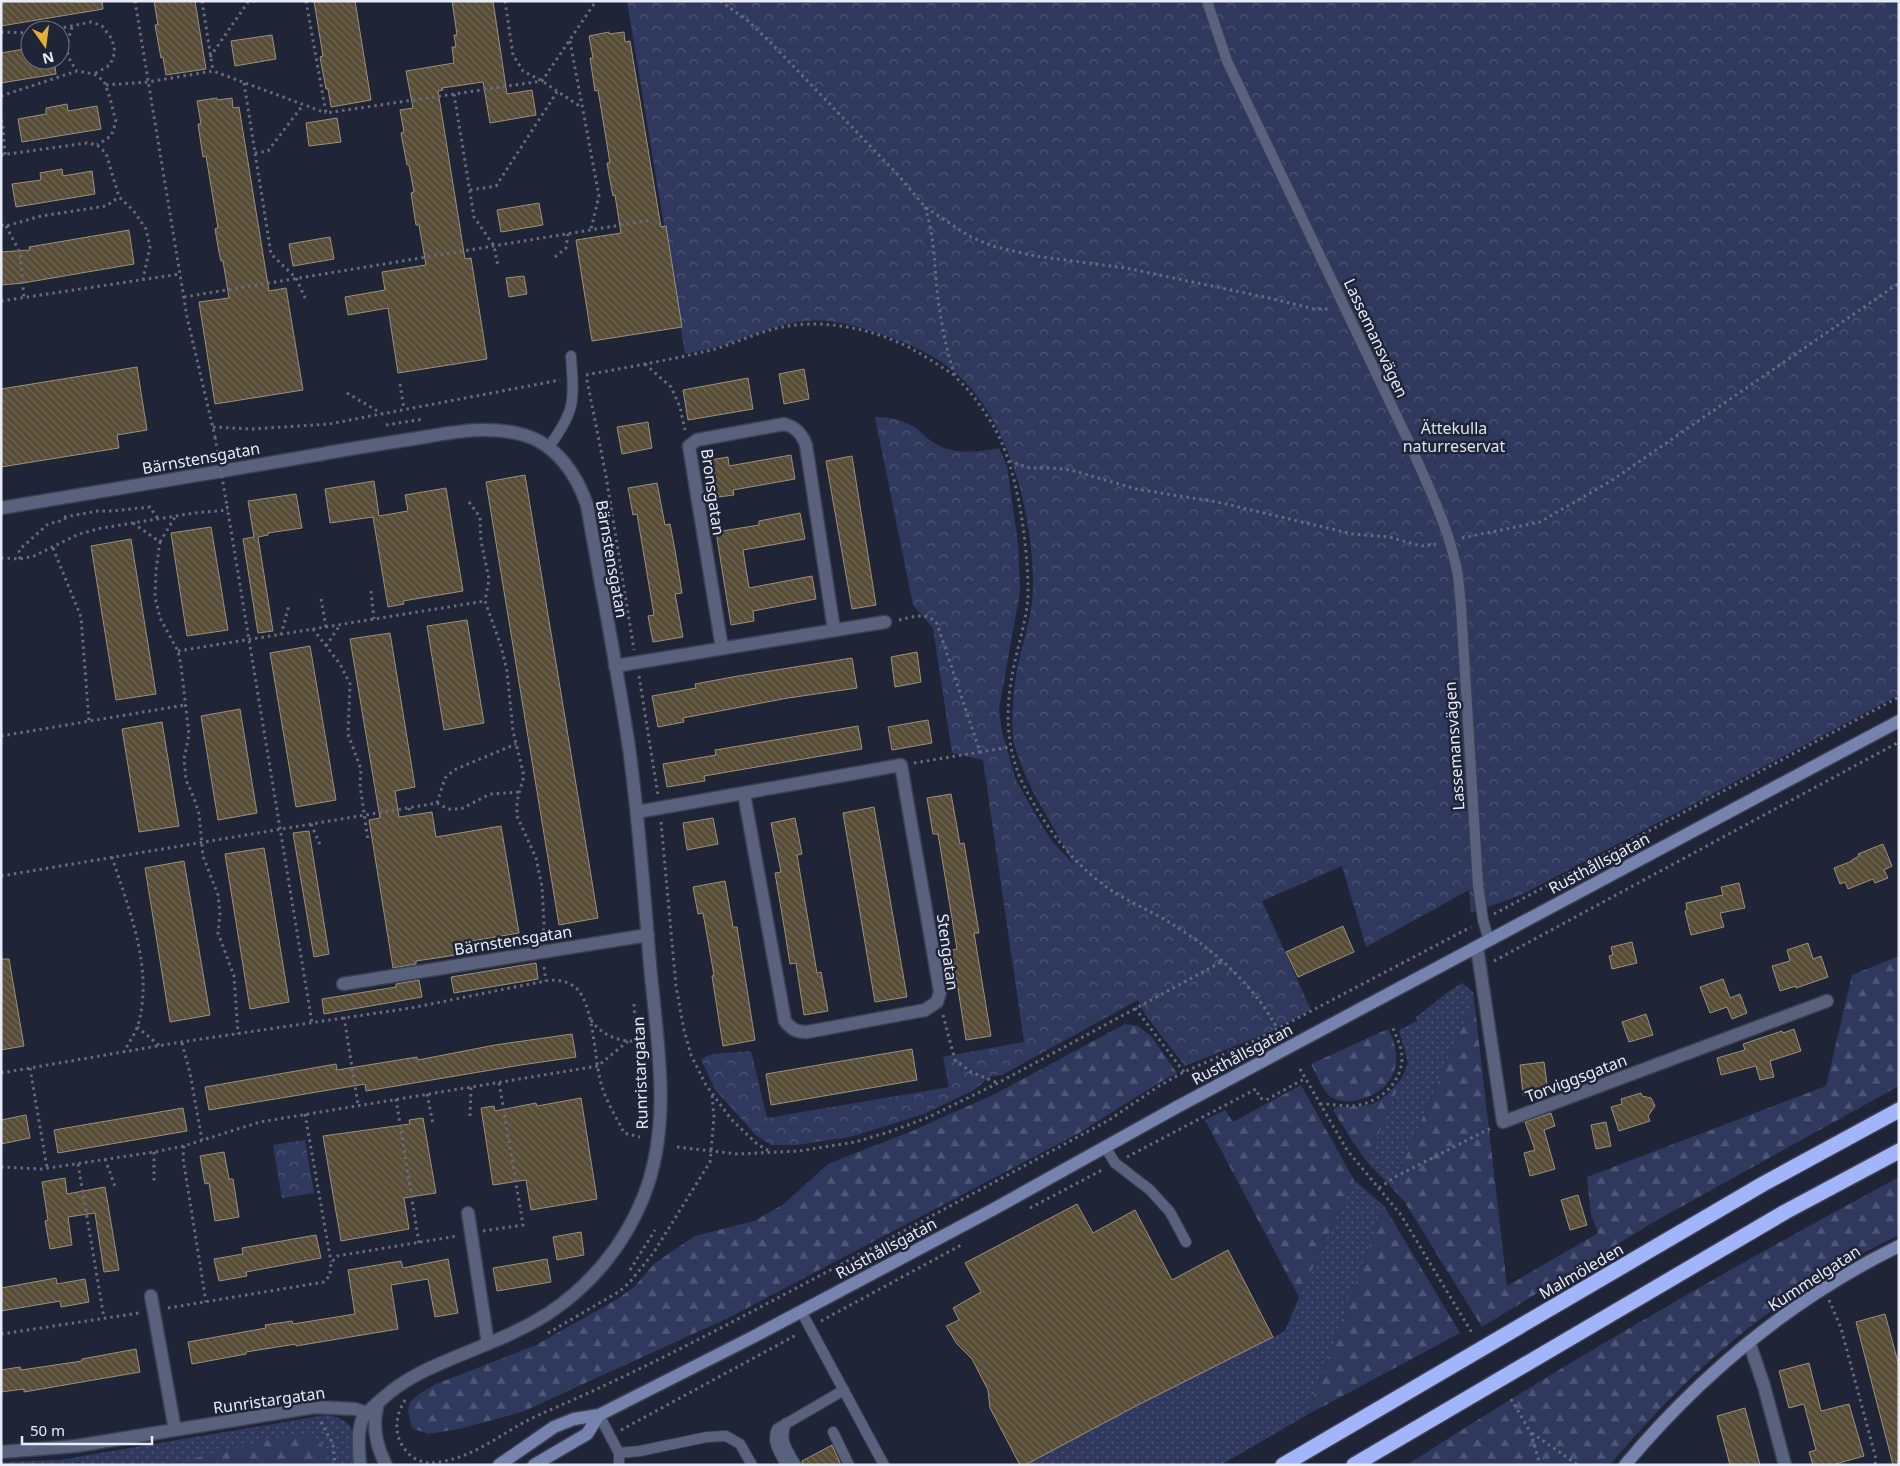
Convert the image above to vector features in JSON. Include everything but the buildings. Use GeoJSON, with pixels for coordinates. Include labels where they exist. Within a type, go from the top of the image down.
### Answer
{"type":"FeatureCollection","features":[{"type":"Feature","properties":{"kind":"highway","name":"Malmöleden"},"geometry":{"type":"LineString","coordinates":[[1283,1465],[1763,1184],[1899,1110]]}},
{"type":"Feature","properties":{"kind":"highway"},"geometry":{"type":"LineString","coordinates":[[1354,1465],[1785,1212],[1899,1151]]}},
{"type":"Feature","properties":{"kind":"main road","name":"Rusthållsgatan"},"geometry":{"type":"LineString","coordinates":[[499,1465],[554,1427],[574,1419],[600,1415],[801,1311],[1899,721]]}},
{"type":"Feature","properties":{"kind":"main road","name":"Kummelgatan"},"geometry":{"type":"LineString","coordinates":[[1625,1465],[1698,1386],[1749,1342],[1824,1289],[1899,1246]]}},
{"type":"Feature","properties":{"kind":"main road","name":"Rusthållsgatan"},"geometry":{"type":"LineString","coordinates":[[534,1465],[587,1434],[600,1415]]}},
{"type":"Feature","properties":{"kind":"street","name":"Bronsgatan"},"geometry":{"type":"LineString","coordinates":[[722,648],[689,446],[697,440],[784,424],[798,431],[806,445],[834,630]]}},
{"type":"Feature","properties":{"kind":"street","name":"Bärnstensgatan"},"geometry":{"type":"LineString","coordinates":[[1,508],[468,430],[511,432],[526,436],[548,448],[570,470],[587,505],[615,666],[637,812],[648,935],[343,984]]}},
{"type":"Feature","properties":{"kind":"street"},"geometry":{"type":"LineString","coordinates":[[615,666],[885,622]]}},
{"type":"Feature","properties":{"kind":"street"},"geometry":{"type":"LineString","coordinates":[[637,812],[901,765]]}},
{"type":"Feature","properties":{"kind":"street","name":"Stengatan"},"geometry":{"type":"LineString","coordinates":[[744,794],[785,1021],[790,1027],[799,1032],[807,1032],[925,1010],[937,1002],[940,992],[901,765]]}},
{"type":"Feature","properties":{"kind":"street","name":"Runristargatan"},"geometry":{"type":"LineString","coordinates":[[360,1465],[359,1434],[363,1418],[371,1414],[380,1400],[409,1378],[426,1369],[488,1344],[535,1321],[565,1301],[602,1267],[619,1243],[643,1199],[653,1172],[659,1146],[661,1117],[661,1088],[648,935]]}},
{"type":"Feature","properties":{"kind":"street"},"geometry":{"type":"LineString","coordinates":[[1477,947],[1502,1122]]}},
{"type":"Feature","properties":{"kind":"street","name":"Torviggsgatan"},"geometry":{"type":"LineString","coordinates":[[1502,1122],[1826,1001]]}},
{"type":"Feature","properties":{"kind":"street"},"geometry":{"type":"LineString","coordinates":[[468,1213],[488,1344]]}},
{"type":"Feature","properties":{"kind":"street"},"geometry":{"type":"LineString","coordinates":[[151,1296],[175,1430]]}},
{"type":"Feature","properties":{"kind":"street"},"geometry":{"type":"LineString","coordinates":[[1749,1342],[1764,1386],[1785,1465]]}},
{"type":"Feature","properties":{"kind":"street","name":"Runristargatan"},"geometry":{"type":"LineString","coordinates":[[1,1452],[76,1446],[311,1408],[355,1409],[371,1414]]}},
{"type":"Feature","properties":{"kind":"street"},"geometry":{"type":"LineString","coordinates":[[371,1414],[376,1439],[386,1465]]}},
{"type":"Feature","properties":{"kind":"lane","name":"Lassemansvägen"},"geometry":{"type":"LineString","coordinates":[[1207,1],[1227,61],[1419,464],[1448,541],[1458,576],[1478,885],[1483,920],[1489,941]]}},
{"type":"Feature","properties":{"kind":"lane"},"geometry":{"type":"LineString","coordinates":[[548,448],[563,428],[570,414],[573,397],[571,356]]}},
{"type":"Feature","properties":{"kind":"lane"},"geometry":{"type":"LineString","coordinates":[[1105,1147],[1117,1166],[1150,1190],[1170,1212],[1186,1242]]}},
{"type":"Feature","properties":{"kind":"lane"},"geometry":{"type":"LineString","coordinates":[[801,1311],[884,1465]]}},
{"type":"Feature","properties":{"kind":"lane"},"geometry":{"type":"LineString","coordinates":[[786,1465],[775,1444],[774,1435],[777,1429],[844,1390]]}},
{"type":"Feature","properties":{"kind":"lane"},"geometry":{"type":"LineString","coordinates":[[600,1415],[619,1453],[619,1465]]}},
{"type":"Feature","properties":{"kind":"lane"},"geometry":{"type":"LineString","coordinates":[[786,1423],[782,1432],[783,1442],[796,1465]]}},
{"type":"Feature","properties":{"kind":"lane"},"geometry":{"type":"LineString","coordinates":[[832,1432],[849,1465]]}},
{"type":"Feature","properties":{"kind":"lane"},"geometry":{"type":"LineString","coordinates":[[619,1453],[640,1452],[693,1439],[726,1436],[740,1444],[752,1465]]}},
{"type":"Feature","properties":{"kind":"path"},"geometry":{"type":"LineString","coordinates":[[135,1],[196,363],[215,437],[312,1022]]}},
{"type":"Feature","properties":{"kind":"path"},"geometry":{"type":"LineString","coordinates":[[202,1],[213,71]]}},
{"type":"Feature","properties":{"kind":"path"},"geometry":{"type":"LineString","coordinates":[[210,57],[248,2],[255,1]]}},
{"type":"Feature","properties":{"kind":"path"},"geometry":{"type":"LineString","coordinates":[[306,1],[326,113]]}},
{"type":"Feature","properties":{"kind":"path"},"geometry":{"type":"LineString","coordinates":[[505,1],[513,55],[523,71],[582,107]]}},
{"type":"Feature","properties":{"kind":"path"},"geometry":{"type":"LineString","coordinates":[[106,86],[148,82],[213,71],[326,113],[542,81],[596,1]]}},
{"type":"Feature","properties":{"kind":"path"},"geometry":{"type":"LineString","coordinates":[[720,1],[748,21],[771,43],[899,176],[925,207],[969,236],[992,246],[1035,256],[1154,274],[1314,309],[1346,309]]}},
{"type":"Feature","properties":{"kind":"path"},"geometry":{"type":"LineString","coordinates":[[77,72],[69,61],[66,46],[72,26],[91,22],[102,26],[112,39],[115,52],[110,65],[94,74]]}},
{"type":"Feature","properties":{"kind":"path"},"geometry":{"type":"LineString","coordinates":[[1,32],[20,33]]}},
{"type":"Feature","properties":{"kind":"path"},"geometry":{"type":"LineString","coordinates":[[570,40],[599,196],[591,229]]}},
{"type":"Feature","properties":{"kind":"path"},"geometry":{"type":"LineString","coordinates":[[1,96],[77,72],[94,74],[104,80],[116,122],[111,136],[97,145]]}},
{"type":"Feature","properties":{"kind":"path"},"geometry":{"type":"LineString","coordinates":[[244,83],[271,254],[296,278],[307,302]]}},
{"type":"Feature","properties":{"kind":"path"},"geometry":{"type":"LineString","coordinates":[[470,190],[496,186],[557,92]]}},
{"type":"Feature","properties":{"kind":"path"},"geometry":{"type":"LineString","coordinates":[[454,94],[474,217],[494,246],[498,266]]}},
{"type":"Feature","properties":{"kind":"path"},"geometry":{"type":"LineString","coordinates":[[255,153],[268,151],[303,105]]}},
{"type":"Feature","properties":{"kind":"path"},"geometry":{"type":"LineString","coordinates":[[1,120],[3,126],[3,155],[87,143],[97,145],[106,153],[119,197],[133,210],[146,229],[150,246],[143,279]]}},
{"type":"Feature","properties":{"kind":"path"},"geometry":{"type":"LineString","coordinates":[[1,225],[6,226],[42,216],[106,206],[119,197]]}},
{"type":"Feature","properties":{"kind":"path"},"geometry":{"type":"LineString","coordinates":[[925,207],[934,243],[941,321],[955,376]]}},
{"type":"Feature","properties":{"kind":"path"},"geometry":{"type":"LineString","coordinates":[[184,297],[650,220]]}},
{"type":"Feature","properties":{"kind":"path"},"geometry":{"type":"LineString","coordinates":[[6,226],[20,253],[24,298]]}},
{"type":"Feature","properties":{"kind":"path"},"geometry":{"type":"LineString","coordinates":[[555,257],[566,248],[568,233]]}},
{"type":"Feature","properties":{"kind":"path"},"geometry":{"type":"LineString","coordinates":[[1,301],[180,274]]}},
{"type":"Feature","properties":{"kind":"path"},"geometry":{"type":"LineString","coordinates":[[1010,461],[1030,468],[1071,470],[1136,489],[1217,502],[1353,534],[1389,537],[1421,546],[1448,541],[1540,522],[1610,481],[1899,283]]}},
{"type":"Feature","properties":{"kind":"path"},"geometry":{"type":"LineString","coordinates":[[213,427],[242,429],[311,425],[382,414],[712,350],[786,326],[816,324],[848,328],[878,336],[918,352],[955,376],[970,392],[993,425],[1010,461],[1024,542],[1028,587],[1024,624],[1010,685],[1008,728],[1010,747],[1017,770],[1030,795],[1067,852],[1090,874],[1113,891],[1192,936],[1223,961],[1251,989],[1276,1026]]}},
{"type":"Feature","properties":{"kind":"path"},"geometry":{"type":"LineString","coordinates":[[646,364],[671,388],[680,407],[689,446]]}},
{"type":"Feature","properties":{"kind":"path"},"geometry":{"type":"LineString","coordinates":[[586,375],[606,476],[660,808],[676,986],[691,1055],[712,1094],[730,1119],[757,1144],[771,1152]]}},
{"type":"Feature","properties":{"kind":"path"},"geometry":{"type":"LineString","coordinates":[[400,384],[404,409]]}},
{"type":"Feature","properties":{"kind":"path"},"geometry":{"type":"LineString","coordinates":[[347,393],[382,414]]}},
{"type":"Feature","properties":{"kind":"path"},"geometry":{"type":"LineString","coordinates":[[389,425],[424,419]]}},
{"type":"Feature","properties":{"kind":"path"},"geometry":{"type":"LineString","coordinates":[[469,502],[480,516],[480,541],[489,579],[485,600],[501,646],[507,671],[516,744],[524,776],[516,801],[517,816],[536,858],[542,887],[544,923],[542,952]]}},
{"type":"Feature","properties":{"kind":"path"},"geometry":{"type":"LineString","coordinates":[[20,559],[19,550],[48,524],[64,520],[65,516],[95,511],[150,507],[158,519]]}},
{"type":"Feature","properties":{"kind":"path"},"geometry":{"type":"LineString","coordinates":[[1,558],[20,559],[34,556],[79,534],[227,508]]}},
{"type":"Feature","properties":{"kind":"path"},"geometry":{"type":"LineString","coordinates":[[175,516],[160,542],[155,597],[160,618],[178,651],[189,735],[184,758],[186,780],[194,798],[198,814],[203,856],[218,896],[220,912],[218,933],[234,976],[238,1034]]}},
{"type":"Feature","properties":{"kind":"path"},"geometry":{"type":"LineString","coordinates":[[133,523],[160,542]]}},
{"type":"Feature","properties":{"kind":"path"},"geometry":{"type":"LineString","coordinates":[[52,548],[81,617],[89,721]]}},
{"type":"Feature","properties":{"kind":"path"},"geometry":{"type":"LineString","coordinates":[[371,591],[374,619]]}},
{"type":"Feature","properties":{"kind":"path"},"geometry":{"type":"LineString","coordinates":[[321,599],[326,627]]}},
{"type":"Feature","properties":{"kind":"path"},"geometry":{"type":"LineString","coordinates":[[178,651],[485,600]]}},
{"type":"Feature","properties":{"kind":"path"},"geometry":{"type":"LineString","coordinates":[[281,635],[289,605]]}},
{"type":"Feature","properties":{"kind":"path"},"geometry":{"type":"LineString","coordinates":[[885,622],[920,616],[931,617],[937,624],[980,752]]}},
{"type":"Feature","properties":{"kind":"path"},"geometry":{"type":"LineString","coordinates":[[326,646],[340,625]]}},
{"type":"Feature","properties":{"kind":"path"},"geometry":{"type":"LineString","coordinates":[[313,629],[340,664],[350,684],[348,734],[361,769],[360,785],[368,840]]}},
{"type":"Feature","properties":{"kind":"path"},"geometry":{"type":"LineString","coordinates":[[406,1399],[398,1413],[396,1427],[400,1442],[409,1454],[419,1461],[430,1463],[459,1457],[500,1437],[533,1417],[647,1365],[827,1273],[1109,1120],[1159,1086],[1184,1072],[1256,1040],[1899,697]]}},
{"type":"Feature","properties":{"kind":"path"},"geometry":{"type":"LineString","coordinates":[[1,736],[185,705]]}},
{"type":"Feature","properties":{"kind":"path"},"geometry":{"type":"LineString","coordinates":[[1480,969],[1899,742]]}},
{"type":"Feature","properties":{"kind":"path"},"geometry":{"type":"LineString","coordinates":[[437,803],[445,778],[454,770],[516,744]]}},
{"type":"Feature","properties":{"kind":"path"},"geometry":{"type":"LineString","coordinates":[[901,765],[1010,747]]}},
{"type":"Feature","properties":{"kind":"path"},"geometry":{"type":"LineString","coordinates":[[1,876],[437,803],[448,809],[461,809],[490,794],[520,792]]}},
{"type":"Feature","properties":{"kind":"path"},"geometry":{"type":"LineString","coordinates":[[409,808],[411,819]]}},
{"type":"Feature","properties":{"kind":"path"},"geometry":{"type":"LineString","coordinates":[[311,824],[322,847]]}},
{"type":"Feature","properties":{"kind":"path"},"geometry":{"type":"LineString","coordinates":[[112,857],[134,926],[143,970],[142,1003],[138,1027],[124,1052]]}},
{"type":"Feature","properties":{"kind":"path"},"geometry":{"type":"LineString","coordinates":[[677,1147],[738,1154],[799,1152],[828,1148],[892,1131],[929,1117],[998,1084],[1223,961]]}},
{"type":"Feature","properties":{"kind":"path"},"geometry":{"type":"LineString","coordinates":[[1,1073],[182,1042],[455,1001],[550,980],[562,980],[578,989],[583,999],[589,1018],[602,1088],[624,1133],[640,1137]]}},
{"type":"Feature","properties":{"kind":"path"},"geometry":{"type":"LineString","coordinates":[[937,1002],[943,1016],[955,1060],[971,1072],[998,1084]]}},
{"type":"Feature","properties":{"kind":"path"},"geometry":{"type":"LineString","coordinates":[[634,1004],[638,1058]]}},
{"type":"Feature","properties":{"kind":"path"},"geometry":{"type":"LineString","coordinates":[[1135,1008],[1184,1072]]}},
{"type":"Feature","properties":{"kind":"path"},"geometry":{"type":"LineString","coordinates":[[344,1017],[358,1105]]}},
{"type":"Feature","properties":{"kind":"path"},"geometry":{"type":"LineString","coordinates":[[589,1018],[602,1033],[610,1037],[633,1041]]}},
{"type":"Feature","properties":{"kind":"path"},"geometry":{"type":"LineString","coordinates":[[1320,1104],[1352,1106],[1374,1101],[1389,1089],[1402,1066],[1400,1045],[1392,1026]]}},
{"type":"Feature","properties":{"kind":"path"},"geometry":{"type":"LineString","coordinates":[[138,1027],[160,1046]]}},
{"type":"Feature","properties":{"kind":"path"},"geometry":{"type":"LineString","coordinates":[[1,1167],[47,1168],[154,1152],[184,1146],[244,1125],[598,1066],[628,1041]]}},
{"type":"Feature","properties":{"kind":"path"},"geometry":{"type":"LineString","coordinates":[[182,1042],[190,1073],[202,1140]]}},
{"type":"Feature","properties":{"kind":"path"},"geometry":{"type":"LineString","coordinates":[[30,1068],[47,1168]]}},
{"type":"Feature","properties":{"kind":"path"},"geometry":{"type":"LineString","coordinates":[[1300,1069],[1347,1150],[1401,1215],[1472,1333]]}},
{"type":"Feature","properties":{"kind":"path"},"geometry":{"type":"LineString","coordinates":[[1256,1089],[1260,1098],[1266,1100],[1306,1078]]}},
{"type":"Feature","properties":{"kind":"path"},"geometry":{"type":"LineString","coordinates":[[331,1263],[337,1256],[522,1225],[499,1082]]}},
{"type":"Feature","properties":{"kind":"path"},"geometry":{"type":"LineString","coordinates":[[470,1116],[471,1087]]}},
{"type":"Feature","properties":{"kind":"path"},"geometry":{"type":"LineString","coordinates":[[427,1094],[433,1124]]}},
{"type":"Feature","properties":{"kind":"path"},"geometry":{"type":"LineString","coordinates":[[544,1335],[611,1297],[630,1282],[654,1252],[708,1167],[712,1151],[714,1117],[712,1094]]}},
{"type":"Feature","properties":{"kind":"path"},"geometry":{"type":"LineString","coordinates":[[396,1099],[419,1242]]}},
{"type":"Feature","properties":{"kind":"path"},"geometry":{"type":"LineString","coordinates":[[1,1334],[324,1282],[330,1275],[331,1263],[305,1114]]}},
{"type":"Feature","properties":{"kind":"path"},"geometry":{"type":"LineString","coordinates":[[1379,1188],[1395,1177],[1502,1122]]}},
{"type":"Feature","properties":{"kind":"path"},"geometry":{"type":"LineString","coordinates":[[184,1146],[183,1158],[206,1302]]}},
{"type":"Feature","properties":{"kind":"path"},"geometry":{"type":"LineString","coordinates":[[154,1152],[154,1182]]}},
{"type":"Feature","properties":{"kind":"path"},"geometry":{"type":"LineString","coordinates":[[105,1159],[116,1189]]}},
{"type":"Feature","properties":{"kind":"path"},"geometry":{"type":"LineString","coordinates":[[78,1164],[104,1318]]}},
{"type":"Feature","properties":{"kind":"path"},"geometry":{"type":"LineString","coordinates":[[630,1270],[655,1230]]}},
{"type":"Feature","properties":{"kind":"path"},"geometry":{"type":"LineString","coordinates":[[1824,1289],[1841,1328],[1876,1459],[1875,1465]]}},
{"type":"Feature","properties":{"kind":"path"},"geometry":{"type":"LineString","coordinates":[[1511,1398],[1531,1433],[1540,1465]]}},
{"type":"Feature","properties":{"kind":"path"},"geometry":{"type":"LineString","coordinates":[[311,1408],[331,1439],[335,1451],[335,1465]]}},
{"type":"Feature","properties":{"kind":"path"},"geometry":{"type":"LineString","coordinates":[[1531,1433],[1578,1465]]}},
{"type":"Feature","properties":{"kind":"green space","name":"Ättekulla naturreservat"},"geometry":{"type":"Polygon","coordinates":[[[627,1],[1899,1],[1899,695],[1521,895],[1471,913],[1469,890],[1366,947],[1342,866],[1262,901],[1311,1010],[1270,1032],[1185,1066],[1146,1016],[1138,1000],[1002,1075],[991,1076],[974,1090],[924,1114],[850,1137],[796,1145],[771,1145],[757,1136],[715,1090],[701,1059],[712,1054],[751,1051],[767,1118],[949,1087],[943,1057],[1024,1042],[983,760],[952,753],[933,628],[913,605],[875,417],[891,418],[906,423],[916,428],[935,443],[953,450],[976,451],[999,448],[1007,466],[1018,543],[1020,592],[999,709],[1002,732],[1016,780],[1052,841],[1073,864],[1024,773],[1013,742],[1013,696],[1032,600],[1032,563],[1024,504],[1006,447],[993,420],[977,396],[958,375],[942,362],[903,342],[842,323],[803,321],[791,323],[721,346],[685,354],[627,1]]]}},
{"type":"Feature","properties":{"kind":"green space"},"geometry":{"type":"Polygon","coordinates":[[[1899,956],[1899,1086],[1652,1223],[1482,1327],[1404,1201],[1392,1188],[1474,999],[1507,1286],[1598,1233],[1591,1215],[1587,1177],[1826,1086],[1852,975],[1899,956]]]}},
{"type":"Feature","properties":{"kind":"green space"},"geometry":{"type":"Polygon","coordinates":[[[1462,983],[1473,992],[1474,999],[1392,1188],[1367,1162],[1408,1063],[1399,1030],[1417,1021],[1416,1017],[1462,983]]]}},
{"type":"Feature","properties":{"kind":"green space"},"geometry":{"type":"Polygon","coordinates":[[[1125,1024],[1138,1026],[1151,1036],[1177,1073],[1079,1133],[728,1318],[522,1412],[459,1429],[428,1434],[412,1428],[408,1410],[410,1402],[419,1394],[436,1384],[536,1345],[616,1300],[634,1287],[655,1263],[695,1236],[754,1221],[784,1204],[828,1164],[912,1131],[995,1094],[1125,1024]]]}},
{"type":"Feature","properties":{"kind":"green space"},"geometry":{"type":"Polygon","coordinates":[[[1388,1029],[1396,1052],[1396,1063],[1393,1074],[1388,1082],[1370,1096],[1354,1101],[1337,1100],[1331,1097],[1322,1086],[1311,1064],[1388,1029]]]}},
{"type":"Feature","properties":{"kind":"green space"},"geometry":{"type":"Polygon","coordinates":[[[1402,1078],[1367,1162],[1333,1110],[1336,1107],[1358,1107],[1374,1103],[1387,1095],[1402,1078]]]}},
{"type":"Feature","properties":{"kind":"green space"},"geometry":{"type":"Polygon","coordinates":[[[1301,1085],[1354,1180],[1299,1297],[1205,1120],[1225,1110],[1233,1122],[1301,1085]]]}},
{"type":"Feature","properties":{"kind":"green space"},"geometry":{"type":"Polygon","coordinates":[[[305,1140],[314,1193],[282,1198],[273,1145],[305,1140]]]}},
{"type":"Feature","properties":{"kind":"green space"},"geometry":{"type":"Polygon","coordinates":[[[1899,1177],[1899,1235],[1856,1257],[1816,1281],[1778,1306],[1741,1334],[1674,1395],[1610,1465],[1407,1465],[1527,1389],[1650,1316],[1774,1245],[1899,1177]]]}},
{"type":"Feature","properties":{"kind":"green space"},"geometry":{"type":"Polygon","coordinates":[[[1354,1180],[1384,1206],[1307,1415],[1221,1465],[1025,1465],[1134,1407],[1285,1331],[1354,1180]]]}},
{"type":"Feature","properties":{"kind":"green space"},"geometry":{"type":"Polygon","coordinates":[[[1384,1206],[1460,1333],[1307,1415],[1384,1206]]]}},
{"type":"Feature","properties":{"kind":"green space"},"geometry":{"type":"Polygon","coordinates":[[[326,1415],[337,1417],[350,1426],[354,1438],[354,1465],[325,1465],[325,1450],[146,1465],[1,1465],[1,1462],[59,1460],[326,1415]]]}},
{"type":"Feature","properties":{"kind":"green space"},"geometry":{"type":"Polygon","coordinates":[[[289,1435],[307,1436],[319,1440],[325,1450],[325,1465],[146,1465],[182,1461],[289,1435]]]}}]}
